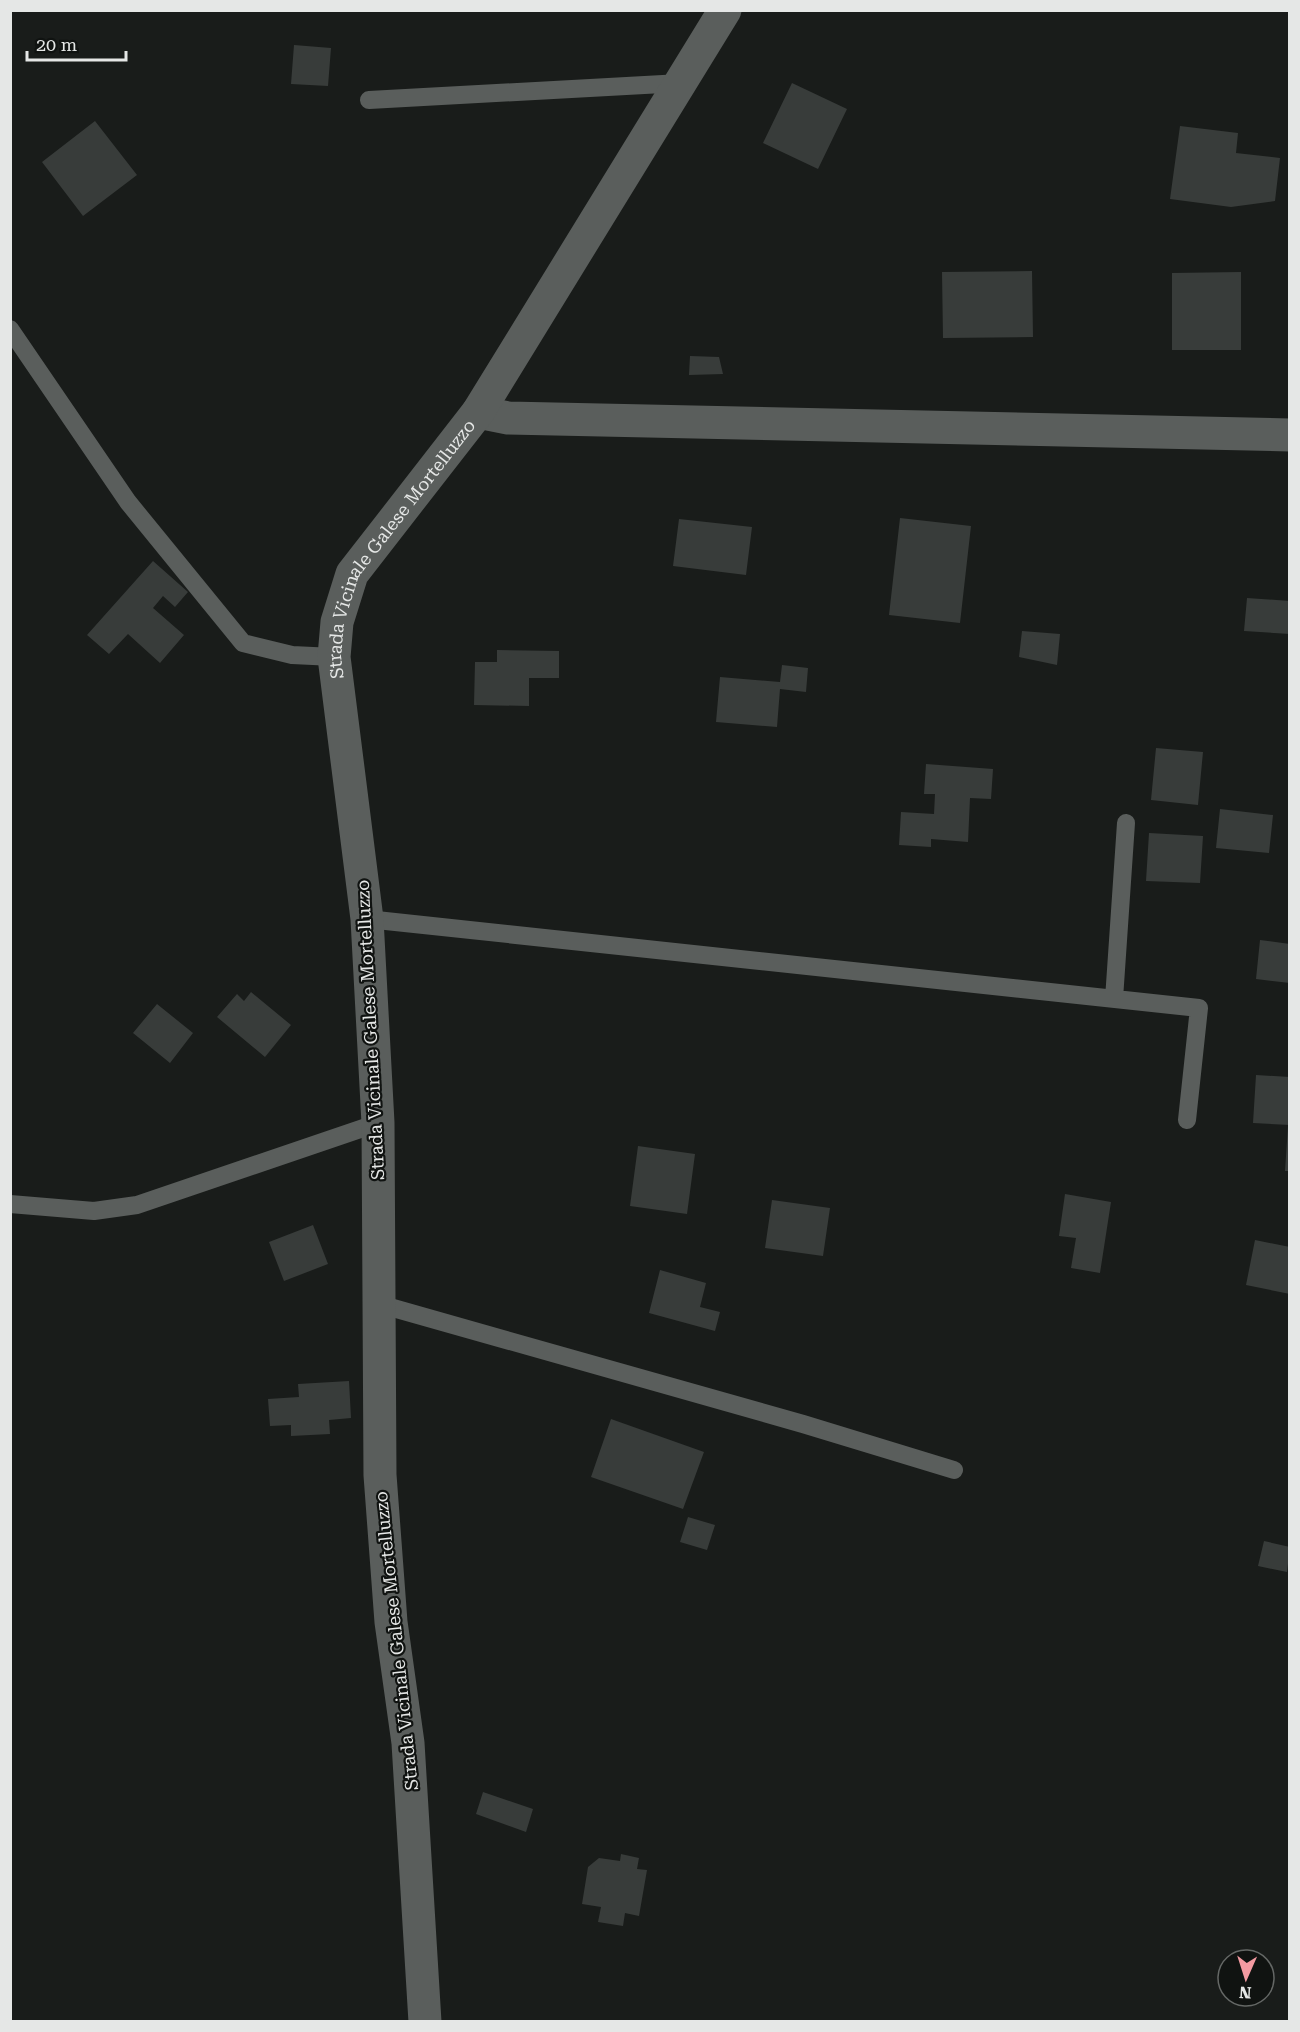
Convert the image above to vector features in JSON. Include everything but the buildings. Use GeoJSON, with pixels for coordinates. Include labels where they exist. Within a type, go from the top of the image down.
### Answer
{"type":"FeatureCollection","features":[{"type":"Feature","properties":{"kind":"street","name":"Strada Vicinale Galese Mortelluzzo"},"geometry":{"type":"LineString","coordinates":[[424,2022],[408,1743],[391,1622],[380,1475],[378,1123],[367,919],[334,657],[337,622],[352,574],[478,412],[725,10]]}},
{"type":"Feature","properties":{"kind":"street"},"geometry":{"type":"LineString","coordinates":[[478,412],[508,418],[1290,435]]}},
{"type":"Feature","properties":{"kind":"lane"},"geometry":{"type":"LineString","coordinates":[[369,100],[681,83]]}},
{"type":"Feature","properties":{"kind":"lane"},"geometry":{"type":"LineString","coordinates":[[10,329],[128,502],[243,643],[292,655],[334,657]]}},
{"type":"Feature","properties":{"kind":"lane"},"geometry":{"type":"LineString","coordinates":[[1113,999],[1126,823]]}},
{"type":"Feature","properties":{"kind":"lane"},"geometry":{"type":"LineString","coordinates":[[367,919],[1199,1008],[1187,1120]]}},
{"type":"Feature","properties":{"kind":"lane"},"geometry":{"type":"LineString","coordinates":[[10,1204],[94,1211],[137,1205],[378,1123]]}},
{"type":"Feature","properties":{"kind":"lane"},"geometry":{"type":"LineString","coordinates":[[379,1304],[804,1424],[954,1470]]}}]}
